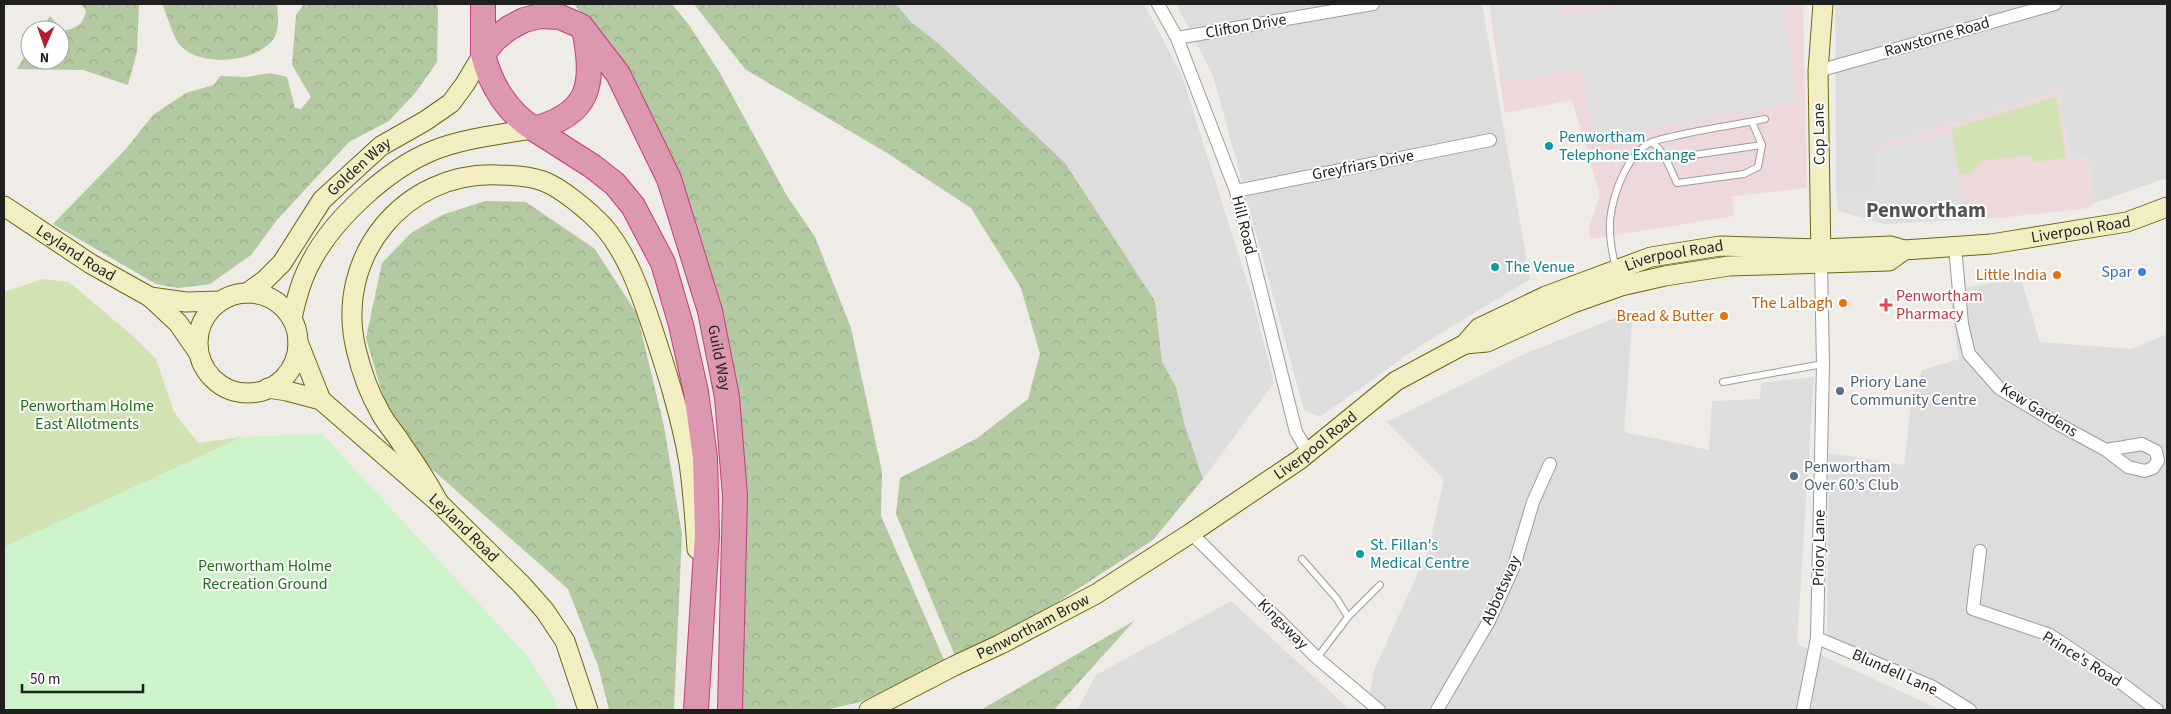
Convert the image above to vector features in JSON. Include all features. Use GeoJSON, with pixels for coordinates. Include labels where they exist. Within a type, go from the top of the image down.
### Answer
{"type":"FeatureCollection","features":[{"type":"Feature","properties":{"kind":"highway"},"geometry":{"type":"LineString","coordinates":[[483,4],[483,53],[494,88],[507,104],[533,129],[550,125],[562,118],[576,106],[587,91],[590,76],[583,30],[562,4]]}},
{"type":"Feature","properties":{"kind":"highway"},"geometry":{"type":"LineString","coordinates":[[483,53],[502,34],[524,20],[540,16],[560,17],[583,30]]}},
{"type":"Feature","properties":{"kind":"highway","name":"Guild Way"},"geometry":{"type":"LineString","coordinates":[[583,30],[618,74],[669,179],[710,311],[727,397],[734,496],[730,710]]}},
{"type":"Feature","properties":{"kind":"highway","name":"Guild Way"},"geometry":{"type":"LineString","coordinates":[[533,129],[592,166],[616,184],[632,206],[662,263],[681,325],[696,392],[705,457],[707,536],[696,710]]}},
{"type":"Feature","properties":{"kind":"main road","name":"Cop Lane"},"geometry":{"type":"LineString","coordinates":[[1821,256],[1818,70],[1822,4]]}},
{"type":"Feature","properties":{"kind":"main road","name":"Golden Way"},"geometry":{"type":"LineString","coordinates":[[247,292],[265,280],[282,263],[322,200],[381,146],[425,121],[450,103],[465,84],[483,53]]}},
{"type":"Feature","properties":{"kind":"main road","name":"Golden Way"},"geometry":{"type":"LineString","coordinates":[[292,319],[298,293],[312,260],[328,235],[381,182],[407,164],[433,151],[468,141],[533,129]]}},
{"type":"Feature","properties":{"kind":"main road"},"geometry":{"type":"LineString","coordinates":[[439,503],[426,478],[380,413],[365,379],[355,348],[352,316],[352,298],[359,267],[368,248],[379,232],[406,204],[442,182],[463,176],[486,174],[515,175],[544,181],[574,200],[604,228],[623,256],[643,300],[669,377],[688,463],[702,595]]}},
{"type":"Feature","properties":{"kind":"main road","name":"Leyland Road"},"geometry":{"type":"LineString","coordinates":[[4,206],[83,259],[150,297],[178,324],[198,352]]}},
{"type":"Feature","properties":{"kind":"main road","name":"Liverpool Road"},"geometry":{"type":"LineString","coordinates":[[1191,533],[1308,452],[1396,381],[1465,344],[1486,342],[1573,303],[1618,278],[1664,276],[1729,266],[1821,256],[1889,261],[1904,250],[1991,244],[2127,222],[2167,207]]}},
{"type":"Feature","properties":{"kind":"main road"},"geometry":{"type":"LineString","coordinates":[[247,292],[261,294],[274,300],[284,308],[292,319],[298,340],[293,364],[287,374],[268,388],[254,392],[239,392],[225,387],[212,378],[203,366],[198,352],[201,323],[209,310],[220,301],[233,295],[247,292]]}},
{"type":"Feature","properties":{"kind":"main road","name":"Leyland Road"},"geometry":{"type":"LineString","coordinates":[[150,297],[186,302],[220,301]]}},
{"type":"Feature","properties":{"kind":"main road","name":"Leyland Road"},"geometry":{"type":"LineString","coordinates":[[298,340],[321,400]]}},
{"type":"Feature","properties":{"kind":"main road","name":"Leyland Road"},"geometry":{"type":"LineString","coordinates":[[268,388],[287,390],[321,400],[439,503],[522,585],[544,611],[565,642],[588,710]]}},
{"type":"Feature","properties":{"kind":"main road","name":"Penwortham Brow"},"geometry":{"type":"LineString","coordinates":[[869,710],[1096,594],[1191,533]]}},
{"type":"Feature","properties":{"kind":"main road","name":"Leyland Road"},"geometry":{"type":"LineString","coordinates":[[577,710],[578,678]]}},
{"type":"Feature","properties":{"kind":"street","name":"Hill Road"},"geometry":{"type":"LineString","coordinates":[[1158,4],[1177,38],[1236,190],[1296,432],[1308,452]]}},
{"type":"Feature","properties":{"kind":"street","name":"Clifton Drive"},"geometry":{"type":"LineString","coordinates":[[1177,38],[1373,4]]}},
{"type":"Feature","properties":{"kind":"street","name":"Rawstorne Road"},"geometry":{"type":"LineString","coordinates":[[1818,70],[2055,4]]}},
{"type":"Feature","properties":{"kind":"street","name":"Greyfriars Drive"},"geometry":{"type":"LineString","coordinates":[[1236,190],[1490,140]]}},
{"type":"Feature","properties":{"kind":"street","name":"Kew Gardens"},"geometry":{"type":"LineString","coordinates":[[1955,247],[1962,324],[1969,354],[1999,388],[2106,450]]}},
{"type":"Feature","properties":{"kind":"street","name":"Priory Lane"},"geometry":{"type":"LineString","coordinates":[[1803,710],[1817,638],[1823,364],[1821,256]]}},
{"type":"Feature","properties":{"kind":"street","name":"Abbotsway"},"geometry":{"type":"LineString","coordinates":[[1437,710],[1489,621],[1514,566],[1533,502],[1550,464]]}},
{"type":"Feature","properties":{"kind":"street","name":"Kingsway"},"geometry":{"type":"LineString","coordinates":[[1191,533],[1317,658],[1379,710]]}},
{"type":"Feature","properties":{"kind":"street","name":"Prince's Road"},"geometry":{"type":"LineString","coordinates":[[1980,551],[1973,609],[2050,635],[2116,679],[2157,710]]}},
{"type":"Feature","properties":{"kind":"street","name":"Blundell Lane"},"geometry":{"type":"LineString","coordinates":[[1817,638],[1933,687],[1970,710]]}},
{"type":"Feature","properties":{"kind":"lane"},"geometry":{"type":"LineString","coordinates":[[1618,278],[1611,250],[1610,220],[1615,199],[1626,169],[1639,151],[1652,142],[1690,132],[1765,119]]}},
{"type":"Feature","properties":{"kind":"lane"},"geometry":{"type":"LineString","coordinates":[[1652,142],[1663,151],[1678,183],[1712,180],[1744,174],[1758,167],[1762,145],[1752,122]]}},
{"type":"Feature","properties":{"kind":"lane"},"geometry":{"type":"LineString","coordinates":[[1666,159],[1762,145]]}},
{"type":"Feature","properties":{"kind":"lane"},"geometry":{"type":"LineString","coordinates":[[1723,382],[1823,364]]}},
{"type":"Feature","properties":{"kind":"lane"},"geometry":{"type":"LineString","coordinates":[[1302,560],[1337,599],[1348,617]]}},
{"type":"Feature","properties":{"kind":"lane"},"geometry":{"type":"LineString","coordinates":[[1317,658],[1348,617],[1380,585]]}},
{"type":"Feature","properties":{"kind":"shaded area"},"geometry":{"type":"Polygon","coordinates":[[[896,4],[1144,4],[1181,73],[1252,297],[1274,383],[1203,479],[1184,423],[1176,387],[1162,362],[1155,301],[938,43],[911,22],[896,4]]]}},
{"type":"Feature","properties":{"kind":"shaded area"},"geometry":{"type":"Polygon","coordinates":[[[1176,4],[1482,4],[1530,279],[1415,349],[1320,417],[1304,410],[1213,75],[1176,4]]]}},
{"type":"Feature","properties":{"kind":"shaded area"},"geometry":{"type":"Polygon","coordinates":[[[1489,4],[1803,4],[1807,188],[1732,196],[1734,216],[1590,239],[1589,228],[1600,195],[1572,100],[1505,113],[1489,4]]]}},
{"type":"Feature","properties":{"kind":"shaded area"},"geometry":{"type":"Polygon","coordinates":[[[1491,4],[1571,4],[1559,6],[1560,14],[1566,15],[1634,4],[1781,4],[1798,102],[1658,127],[1639,135],[1594,147],[1583,69],[1517,80],[1503,79],[1491,4]]]}},
{"type":"Feature","properties":{"kind":"shaded area"},"geometry":{"type":"Polygon","coordinates":[[[1835,4],[2167,4],[2167,178],[2094,203],[2088,157],[2070,159],[2059,91],[1875,192],[1836,192],[1835,4]]]}},
{"type":"Feature","properties":{"kind":"shaded area"},"geometry":{"type":"Polygon","coordinates":[[[2059,91],[2070,159],[2088,157],[2094,203],[2088,208],[1998,218],[1885,224],[1839,211],[1836,192],[1875,192],[1876,146],[2059,91]]]}},
{"type":"Feature","properties":{"kind":"shaded area"},"geometry":{"type":"Polygon","coordinates":[[[1950,133],[1959,193],[1968,219],[1885,224],[1839,211],[1836,192],[1875,191],[1876,149],[1950,133]]]}},
{"type":"Feature","properties":{"kind":"shaded area"},"geometry":{"type":"Polygon","coordinates":[[[2020,276],[2040,342],[2132,349],[2167,334],[2167,710],[1966,710],[1827,635],[1829,453],[1904,465],[1911,405],[1922,370],[1959,359],[1950,292],[2020,276]]]}},
{"type":"Feature","properties":{"kind":"shaded area"},"geometry":{"type":"Polygon","coordinates":[[[1633,311],[1624,432],[1709,450],[1712,401],[1760,399],[1761,383],[1814,377],[1797,644],[1941,710],[1367,710],[1374,670],[1428,551],[1444,479],[1387,422],[1524,354],[1633,311]]]}},
{"type":"Feature","properties":{"kind":"shaded area"},"geometry":{"type":"Polygon","coordinates":[[[1231,601],[1350,710],[1077,710],[1096,675],[1231,601]]]}},
{"type":"Feature","properties":{"kind":"green space"},"geometry":{"type":"Polygon","coordinates":[[[81,4],[139,4],[137,52],[128,85],[83,70],[70,70],[70,29],[81,23],[86,11],[81,4]]]}},
{"type":"Feature","properties":{"kind":"green space"},"geometry":{"type":"Polygon","coordinates":[[[162,4],[277,4],[278,23],[275,37],[263,48],[239,58],[225,60],[198,56],[187,51],[178,43],[162,4]]]}},
{"type":"Feature","properties":{"kind":"green space"},"geometry":{"type":"Polygon","coordinates":[[[304,4],[437,4],[437,62],[416,92],[389,121],[349,142],[277,220],[251,255],[210,284],[178,288],[156,284],[53,224],[125,150],[153,115],[186,93],[214,85],[220,76],[247,77],[270,73],[287,77],[295,108],[301,109],[311,97],[292,65],[296,15],[304,4]]]}},
{"type":"Feature","properties":{"kind":"green space"},"geometry":{"type":"Polygon","coordinates":[[[574,4],[672,4],[689,25],[720,73],[787,196],[815,237],[851,328],[882,472],[881,516],[945,662],[860,702],[825,710],[738,710],[717,305],[620,65],[574,4]]]}},
{"type":"Feature","properties":{"kind":"green space"},"geometry":{"type":"Polygon","coordinates":[[[694,4],[896,4],[911,22],[938,43],[1065,163],[1155,301],[1162,362],[1176,387],[1184,423],[1203,479],[1153,540],[1047,609],[955,656],[896,514],[900,478],[976,439],[1028,399],[1040,354],[1021,288],[971,208],[887,153],[745,69],[694,4]]]}},
{"type":"Feature","properties":{"kind":"green space"},"geometry":{"type":"Polygon","coordinates":[[[2056,97],[2066,158],[2034,162],[2032,155],[1980,161],[1972,173],[1959,174],[1951,129],[2056,97]]]}},
{"type":"Feature","properties":{"kind":"green space"},"geometry":{"type":"Polygon","coordinates":[[[485,201],[526,202],[595,249],[637,314],[664,426],[682,534],[674,710],[609,710],[598,666],[568,589],[427,465],[385,403],[366,338],[382,263],[411,233],[442,215],[485,201]]]}},
{"type":"Feature","properties":{"kind":"green space","name":"Penwortham Holme East Allotments"},"geometry":{"type":"Polygon","coordinates":[[[43,279],[69,282],[134,337],[156,359],[174,412],[198,443],[242,437],[4,547],[4,292],[43,279]]]}},
{"type":"Feature","properties":{"kind":"green space","name":"Penwortham Holme Recreation Ground"},"geometry":{"type":"Polygon","coordinates":[[[322,434],[528,657],[556,701],[556,710],[4,710],[4,547],[242,437],[322,434]]]}},
{"type":"Feature","properties":{"kind":"green space"},"geometry":{"type":"Polygon","coordinates":[[[1134,621],[1054,710],[983,710],[984,708],[1134,621]]]}},
{"type":"Feature","properties":{"kind":"place","name":"Penwortham Telephone Exchange"},"geometry":{"type":"Point","coordinates":[1549,146]}},
{"type":"Feature","properties":{"kind":"place","name":"The Venue"},"geometry":{"type":"Point","coordinates":[1495,267]}},
{"type":"Feature","properties":{"kind":"place","name":"Spar"},"geometry":{"type":"Point","coordinates":[2142,272]}},
{"type":"Feature","properties":{"kind":"place","name":"Little India"},"geometry":{"type":"Point","coordinates":[2057,275]}},
{"type":"Feature","properties":{"kind":"place","name":"The Lalbagh"},"geometry":{"type":"Point","coordinates":[1843,303]}},
{"type":"Feature","properties":{"kind":"place","name":"Penwortham Pharmacy"},"geometry":{"type":"Point","coordinates":[1886,305]}},
{"type":"Feature","properties":{"kind":"place","name":"Bread & Butter"},"geometry":{"type":"Point","coordinates":[1724,316]}},
{"type":"Feature","properties":{"kind":"place","name":"Priory Lane Community Centre"},"geometry":{"type":"Point","coordinates":[1840,391]}},
{"type":"Feature","properties":{"kind":"place","name":"Penwortham Over 60’s Club"},"geometry":{"type":"Point","coordinates":[1794,476]}},
{"type":"Feature","properties":{"kind":"place","name":"St. Fillan's Medical Centre"},"geometry":{"type":"Point","coordinates":[1360,554]}},
{"type":"Feature","properties":{"kind":"district","name":"Penwortham"},"geometry":{"type":"Point","coordinates":[1926,210]}}]}
